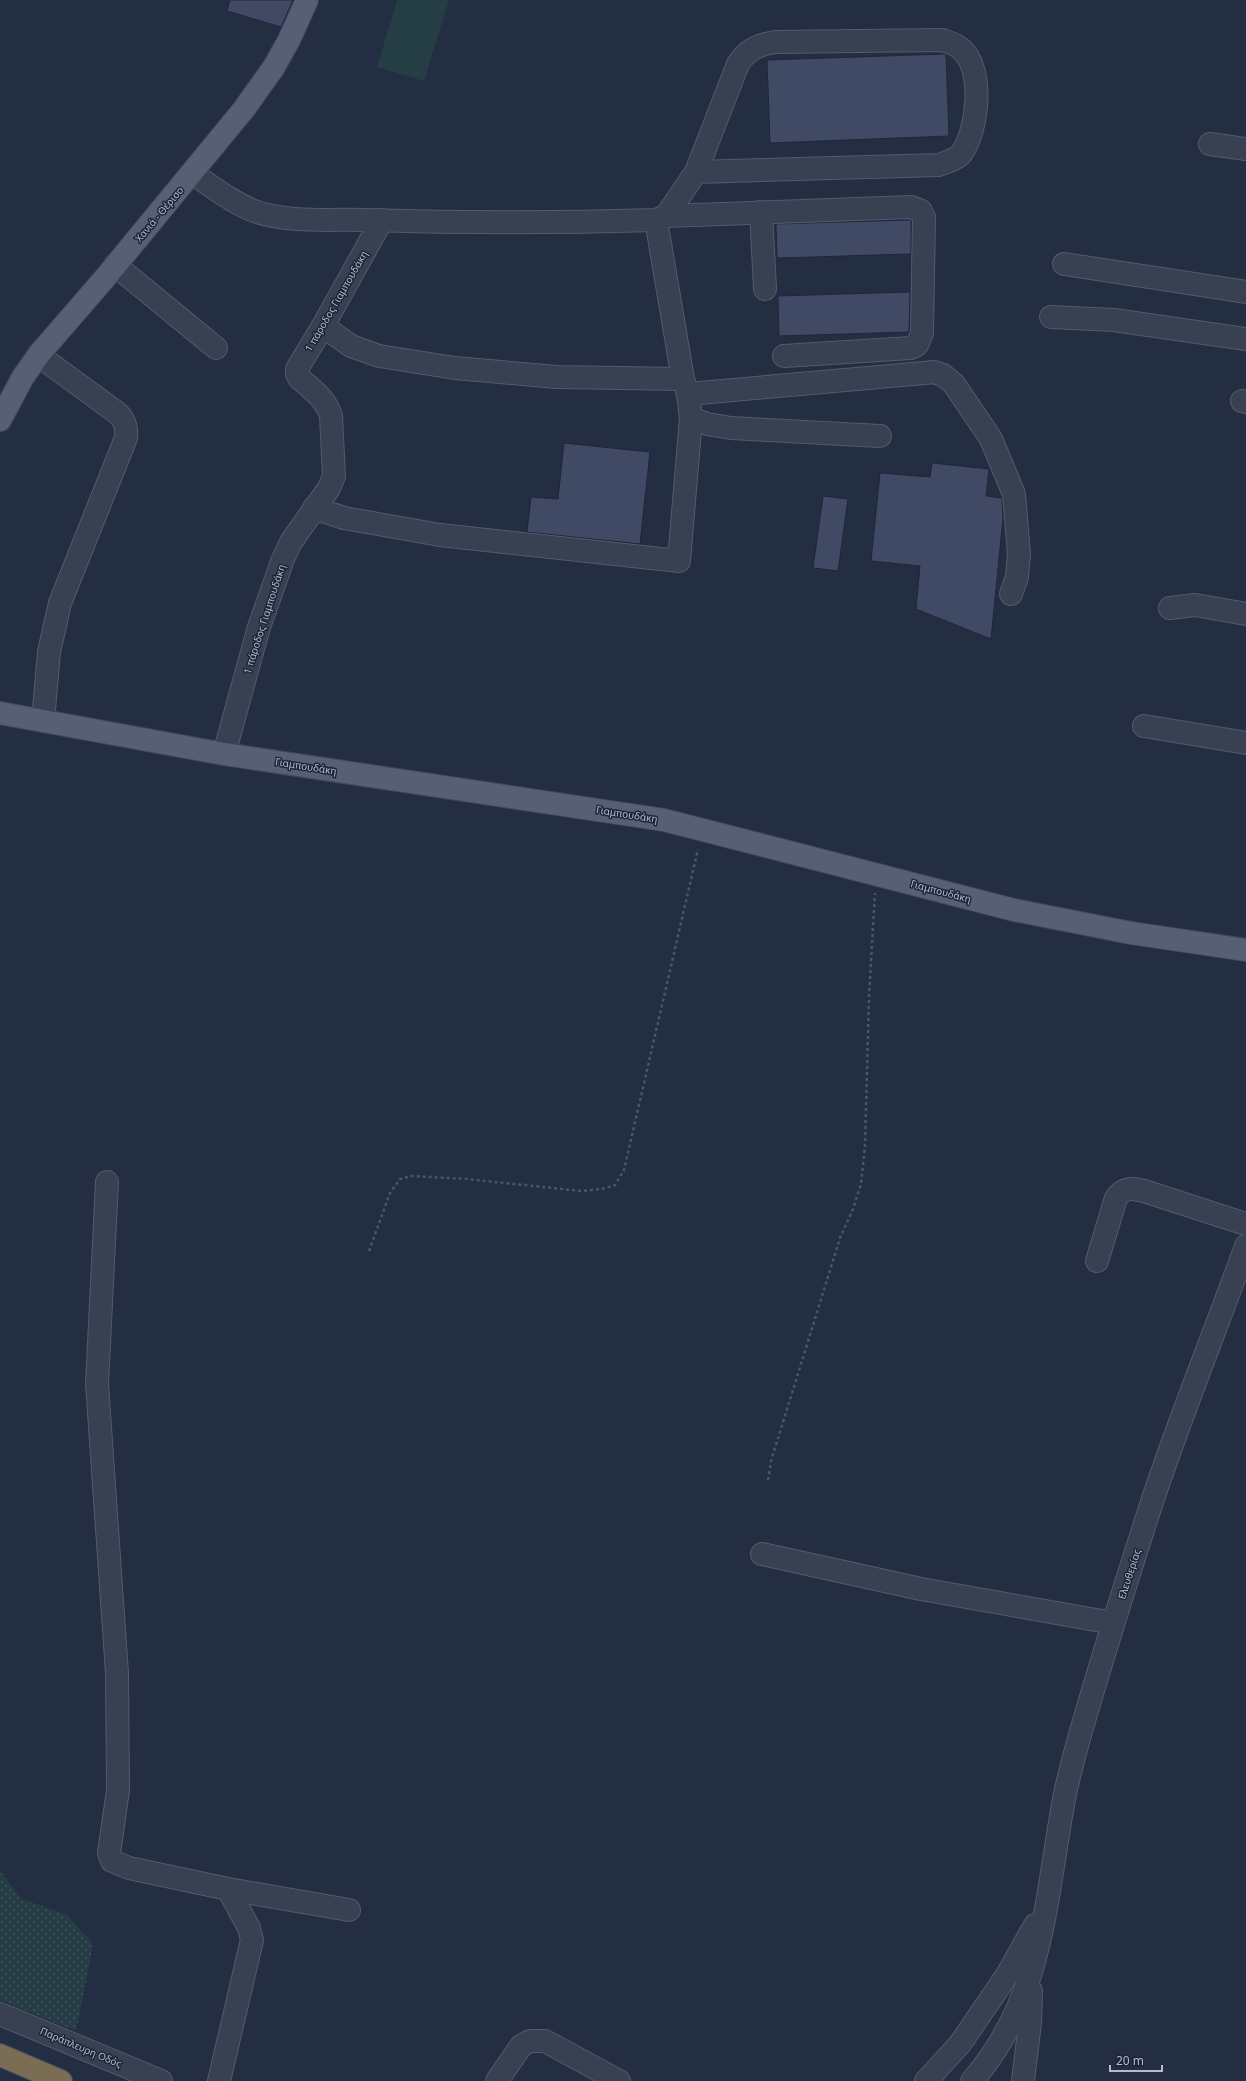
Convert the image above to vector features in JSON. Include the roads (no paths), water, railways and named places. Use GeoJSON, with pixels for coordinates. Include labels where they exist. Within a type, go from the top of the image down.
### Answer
{"type":"FeatureCollection","features":[{"type":"Feature","properties":{"kind":"highway"},"geometry":{"type":"LineString","coordinates":[[0,2055],[61,2081]]}},
{"type":"Feature","properties":{"kind":"main road","name":"Χανιά - Θέρισο"},"geometry":{"type":"LineString","coordinates":[[0,420],[23,378],[38,356],[116,265],[244,109],[274,66],[289,40],[307,0]]}},
{"type":"Feature","properties":{"kind":"main road","name":"Γιαμπουδάκη"},"geometry":{"type":"LineString","coordinates":[[0,713],[224,754],[664,820],[1014,910],[1131,933],[1246,950]]}},
{"type":"Feature","properties":{"kind":"street"},"geometry":{"type":"LineString","coordinates":[[314,508],[344,518],[440,535],[679,561],[691,418],[661,218],[696,172],[738,64],[749,50],[760,45],[775,42],[942,40],[962,49],[976,75],[976,105],[966,142],[960,154],[952,160],[939,165],[696,172]]}},
{"type":"Feature","properties":{"kind":"street"},"geometry":{"type":"LineString","coordinates":[[1210,144],[1246,149]]}},
{"type":"Feature","properties":{"kind":"street"},"geometry":{"type":"LineString","coordinates":[[192,173],[242,205],[258,212],[278,217],[560,223],[761,212],[911,207],[921,211],[924,217],[922,333],[917,345],[911,348],[784,356]]}},
{"type":"Feature","properties":{"kind":"street"},"geometry":{"type":"LineString","coordinates":[[761,212],[765,289]]}},
{"type":"Feature","properties":{"kind":"street","name":"1 πάροδος Γιαμπουδάκη"},"geometry":{"type":"LineString","coordinates":[[224,754],[259,627],[283,559],[291,542],[329,488],[334,476],[331,416],[322,398],[296,374],[300,362],[323,326],[382,220]]}},
{"type":"Feature","properties":{"kind":"street"},"geometry":{"type":"LineString","coordinates":[[1064,264],[1246,292]]}},
{"type":"Feature","properties":{"kind":"street"},"geometry":{"type":"LineString","coordinates":[[116,265],[216,348]]}},
{"type":"Feature","properties":{"kind":"street"},"geometry":{"type":"LineString","coordinates":[[1051,317],[1114,320],[1246,339]]}},
{"type":"Feature","properties":{"kind":"street"},"geometry":{"type":"LineString","coordinates":[[323,326],[351,346],[379,356],[455,368],[557,377],[685,386],[934,372],[943,376],[954,384],[991,439],[1014,494],[1019,554],[1017,577],[1011,594]]}},
{"type":"Feature","properties":{"kind":"street"},"geometry":{"type":"LineString","coordinates":[[38,356],[122,417],[126,431],[126,438],[60,603],[48,652],[43,721]]}},
{"type":"Feature","properties":{"kind":"street"},"geometry":{"type":"LineString","coordinates":[[691,418],[707,424],[731,428],[880,436]]}},
{"type":"Feature","properties":{"kind":"street"},"geometry":{"type":"LineString","coordinates":[[1170,608],[1195,606],[1246,614]]}},
{"type":"Feature","properties":{"kind":"street"},"geometry":{"type":"LineString","coordinates":[[1144,726],[1246,743]]}},
{"type":"Feature","properties":{"kind":"street"},"geometry":{"type":"LineString","coordinates":[[107,1182],[97,1384],[117,1673],[118,1790],[109,1852],[112,1861],[129,1868],[228,1889],[349,1910]]}},
{"type":"Feature","properties":{"kind":"street"},"geometry":{"type":"LineString","coordinates":[[1097,1262],[1116,1198],[1121,1191],[1128,1188],[1144,1191],[1246,1224]]}},
{"type":"Feature","properties":{"kind":"street","name":"Ελευθερίας"},"geometry":{"type":"LineString","coordinates":[[1032,1971],[1046,1908],[1065,1792],[1113,1623],[1152,1502],[1246,1246]]}},
{"type":"Feature","properties":{"kind":"street"},"geometry":{"type":"LineString","coordinates":[[762,1554],[921,1589],[1113,1623]]}},
{"type":"Feature","properties":{"kind":"street"},"geometry":{"type":"LineString","coordinates":[[219,2081],[252,1940],[249,1928],[228,1889]]}},
{"type":"Feature","properties":{"kind":"street"},"geometry":{"type":"LineString","coordinates":[[926,2081],[960,2044],[999,1988],[1046,1908]]}},
{"type":"Feature","properties":{"kind":"street"},"geometry":{"type":"LineString","coordinates":[[972,2081],[988,2062],[1006,2035],[1021,2004],[1032,1971]]}},
{"type":"Feature","properties":{"kind":"street"},"geometry":{"type":"LineString","coordinates":[[1023,2081],[1030,2023],[1032,1971]]}},
{"type":"Feature","properties":{"kind":"street","name":"Παράπλευρη Οδός"},"geometry":{"type":"LineString","coordinates":[[0,2014],[161,2081]]}},
{"type":"Feature","properties":{"kind":"street"},"geometry":{"type":"LineString","coordinates":[[497,2081],[521,2046],[530,2041],[545,2041],[619,2081]]}}]}
